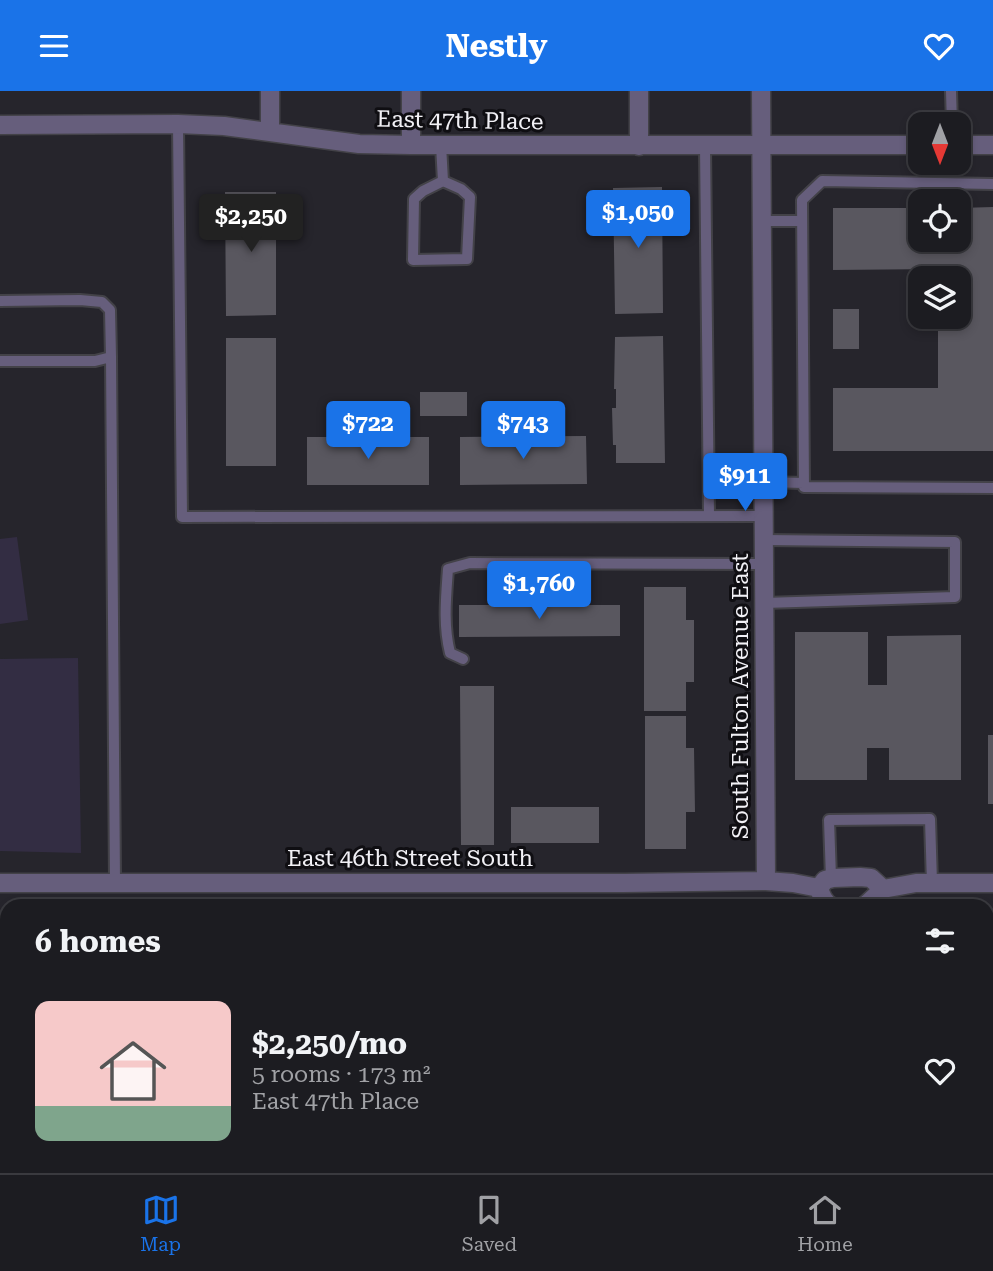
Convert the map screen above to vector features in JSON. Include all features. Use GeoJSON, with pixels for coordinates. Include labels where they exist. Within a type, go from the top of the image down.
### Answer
{"type":"FeatureCollection","features":[{"type":"Feature","properties":{"kind":"street"},"geometry":{"type":"LineString","coordinates":[[270,91],[270,131]]}},
{"type":"Feature","properties":{"kind":"street"},"geometry":{"type":"LineString","coordinates":[[411,91],[411,145]]}},
{"type":"Feature","properties":{"kind":"street"},"geometry":{"type":"LineString","coordinates":[[639,91],[639,146]]}},
{"type":"Feature","properties":{"kind":"street","name":"South Fulton Avenue East"},"geometry":{"type":"LineString","coordinates":[[761,91],[766,881]]}},
{"type":"Feature","properties":{"kind":"street","name":"East 47th Place"},"geometry":{"type":"LineString","coordinates":[[0,125],[224,126],[346,142],[411,145],[908,145]]}},
{"type":"Feature","properties":{"kind":"street"},"geometry":{"type":"LineString","coordinates":[[971,145],[993,145]]}},
{"type":"Feature","properties":{"kind":"street","name":"East 46th Street South"},"geometry":{"type":"LineString","coordinates":[[0,883],[825,883],[860,877],[871,878],[883,889]]}},
{"type":"Feature","properties":{"kind":"street"},"geometry":{"type":"LineString","coordinates":[[824,899],[825,883]]}},
{"type":"Feature","properties":{"kind":"street"},"geometry":{"type":"LineString","coordinates":[[873,899],[883,889],[916,883],[993,883]]}},
{"type":"Feature","properties":{"kind":"lane"},"geometry":{"type":"LineString","coordinates":[[951,91],[952,112]]}},
{"type":"Feature","properties":{"kind":"lane"},"geometry":{"type":"LineString","coordinates":[[178,124],[182,517],[764,516]]}},
{"type":"Feature","properties":{"kind":"lane"},"geometry":{"type":"LineString","coordinates":[[441,145],[443,181]]}},
{"type":"Feature","properties":{"kind":"lane"},"geometry":{"type":"LineString","coordinates":[[705,146],[709,516]]}},
{"type":"Feature","properties":{"kind":"lane"},"geometry":{"type":"LineString","coordinates":[[443,181],[461,189],[470,197],[467,259],[413,260],[414,199],[443,181]]}},
{"type":"Feature","properties":{"kind":"lane"},"geometry":{"type":"LineString","coordinates":[[993,184],[822,181],[802,200],[804,488],[993,488]]}},
{"type":"Feature","properties":{"kind":"lane"},"geometry":{"type":"LineString","coordinates":[[762,221],[802,221]]}},
{"type":"Feature","properties":{"kind":"lane"},"geometry":{"type":"LineString","coordinates":[[0,301],[80,300],[102,302],[110,310],[115,882]]}},
{"type":"Feature","properties":{"kind":"lane"},"geometry":{"type":"LineString","coordinates":[[0,361],[95,361],[111,357]]}},
{"type":"Feature","properties":{"kind":"lane"},"geometry":{"type":"LineString","coordinates":[[764,482],[804,483]]}},
{"type":"Feature","properties":{"kind":"lane"},"geometry":{"type":"LineString","coordinates":[[764,540],[955,542],[956,597],[764,603]]}},
{"type":"Feature","properties":{"kind":"lane"},"geometry":{"type":"LineString","coordinates":[[463,659],[450,653],[447,641],[445,625],[448,569],[470,563],[764,564]]}},
{"type":"Feature","properties":{"kind":"lane"},"geometry":{"type":"LineString","coordinates":[[825,883],[829,820],[930,820],[932,883]]}},
{"type":"Feature","properties":{"kind":"shaded area"},"geometry":{"type":"Polygon","coordinates":[[[17,537],[28,620],[0,624],[0,539],[17,537]]]}},
{"type":"Feature","properties":{"kind":"shaded area"},"geometry":{"type":"Polygon","coordinates":[[[78,658],[81,853],[0,851],[0,659],[78,658]]]}},
{"type":"Feature","properties":{"kind":"building"},"geometry":{"type":"Polygon","coordinates":[[[662,187],[663,313],[615,314],[613,188],[662,187]]]}},
{"type":"Feature","properties":{"kind":"building"},"geometry":{"type":"Polygon","coordinates":[[[225,192],[276,192],[276,315],[226,316],[225,192]]]}},
{"type":"Feature","properties":{"kind":"building"},"geometry":{"type":"Polygon","coordinates":[[[993,207],[993,451],[833,451],[833,388],[938,388],[938,329],[971,329],[971,266],[833,270],[833,208],[908,208],[908,252],[971,252],[971,208],[993,207]]]}},
{"type":"Feature","properties":{"kind":"building"},"geometry":{"type":"Polygon","coordinates":[[[833,309],[859,309],[859,349],[833,349],[833,309]]]}},
{"type":"Feature","properties":{"kind":"building"},"geometry":{"type":"Polygon","coordinates":[[[663,336],[665,463],[616,463],[612,408],[616,408],[615,337],[663,336]]]}},
{"type":"Feature","properties":{"kind":"building"},"geometry":{"type":"Polygon","coordinates":[[[226,338],[276,338],[276,466],[226,466],[226,338]]]}},
{"type":"Feature","properties":{"kind":"building"},"geometry":{"type":"Polygon","coordinates":[[[420,392],[467,392],[467,416],[420,416],[420,392]]]}},
{"type":"Feature","properties":{"kind":"building"},"geometry":{"type":"Polygon","coordinates":[[[586,436],[587,484],[460,485],[460,437],[586,436]]]}},
{"type":"Feature","properties":{"kind":"building"},"geometry":{"type":"Polygon","coordinates":[[[307,437],[429,437],[429,485],[307,485],[307,437]]]}},
{"type":"Feature","properties":{"kind":"building"},"geometry":{"type":"Polygon","coordinates":[[[644,587],[686,587],[686,620],[694,620],[694,682],[686,682],[686,711],[644,711],[644,587]]]}},
{"type":"Feature","properties":{"kind":"building"},"geometry":{"type":"Polygon","coordinates":[[[459,605],[620,605],[620,636],[459,637],[459,605]]]}},
{"type":"Feature","properties":{"kind":"building"},"geometry":{"type":"Polygon","coordinates":[[[795,632],[868,632],[868,685],[887,685],[887,636],[961,635],[961,780],[889,780],[889,748],[867,748],[867,780],[795,780],[795,632]]]}},
{"type":"Feature","properties":{"kind":"building"},"geometry":{"type":"Polygon","coordinates":[[[460,686],[494,686],[494,845],[461,845],[460,686]]]}},
{"type":"Feature","properties":{"kind":"building"},"geometry":{"type":"Polygon","coordinates":[[[645,716],[686,716],[686,748],[694,748],[695,812],[686,812],[686,849],[645,849],[645,716]]]}},
{"type":"Feature","properties":{"kind":"building"},"geometry":{"type":"Polygon","coordinates":[[[988,735],[993,735],[993,804],[988,804],[988,735]]]}},
{"type":"Feature","properties":{"kind":"building"},"geometry":{"type":"Polygon","coordinates":[[[511,807],[599,807],[599,843],[511,843],[511,807]]]}}]}
